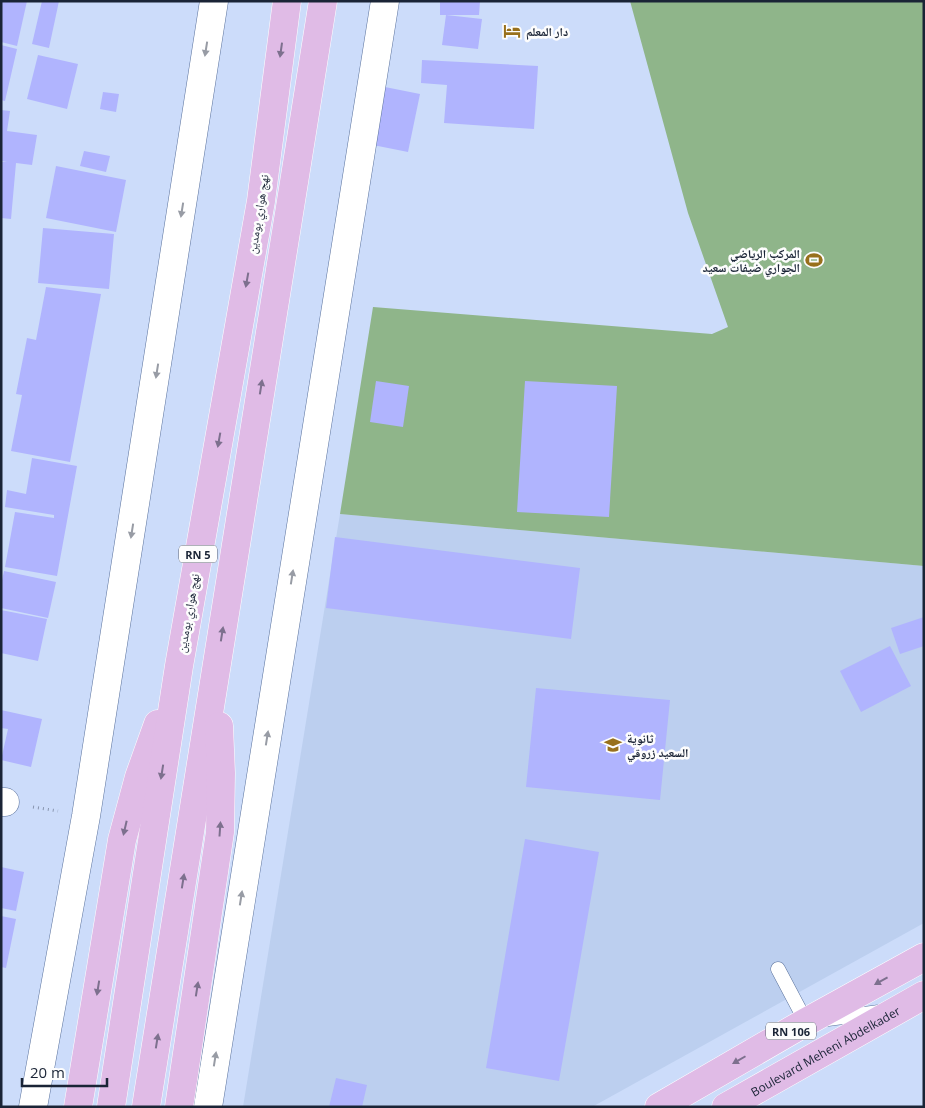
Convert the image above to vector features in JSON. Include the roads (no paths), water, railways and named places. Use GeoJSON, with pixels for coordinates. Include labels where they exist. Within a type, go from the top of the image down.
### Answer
{"type":"FeatureCollection","features":[{"type":"Feature","properties":{"kind":"main road","name":"نهج هواري بومدين"},"geometry":{"type":"LineString","coordinates":[[111,1107],[179,666],[261,201],[287,1]]}},
{"type":"Feature","properties":{"kind":"main road","name":"RN 5"},"geometry":{"type":"LineString","coordinates":[[146,1107],[323,1]]}},
{"type":"Feature","properties":{"kind":"main road"},"geometry":{"type":"LineString","coordinates":[[78,1107],[124,832],[139,777],[179,666]]}},
{"type":"Feature","properties":{"kind":"main road"},"geometry":{"type":"LineString","coordinates":[[179,1107],[220,832],[222,773],[216,672]]}},
{"type":"Feature","properties":{"kind":"main road","name":"RN 106"},"geometry":{"type":"LineString","coordinates":[[659,1107],[806,1022],[924,958]]}},
{"type":"Feature","properties":{"kind":"main road","name":"Boulevard Meheni Abdelkader"},"geometry":{"type":"LineString","coordinates":[[726,1107],[924,995]]}},
{"type":"Feature","properties":{"kind":"street"},"geometry":{"type":"LineString","coordinates":[[33,1107],[86,816],[214,1]]}},
{"type":"Feature","properties":{"kind":"street"},"geometry":{"type":"LineString","coordinates":[[208,1107],[385,1]]}},
{"type":"Feature","properties":{"kind":"lane"},"geometry":{"type":"LineString","coordinates":[[778,969],[806,1022],[895,1010]]}},
{"type":"Feature","properties":{"kind":"place","name":"دار المعلم"},"geometry":{"type":"Point","coordinates":[512,31]}},
{"type":"Feature","properties":{"kind":"place","name":"المركب الرياضي الجواري ضيفات سعيد"},"geometry":{"type":"Point","coordinates":[814,260]}},
{"type":"Feature","properties":{"kind":"place","name":"ثانوية السعيد زروقي"},"geometry":{"type":"Point","coordinates":[613,745]}}]}
